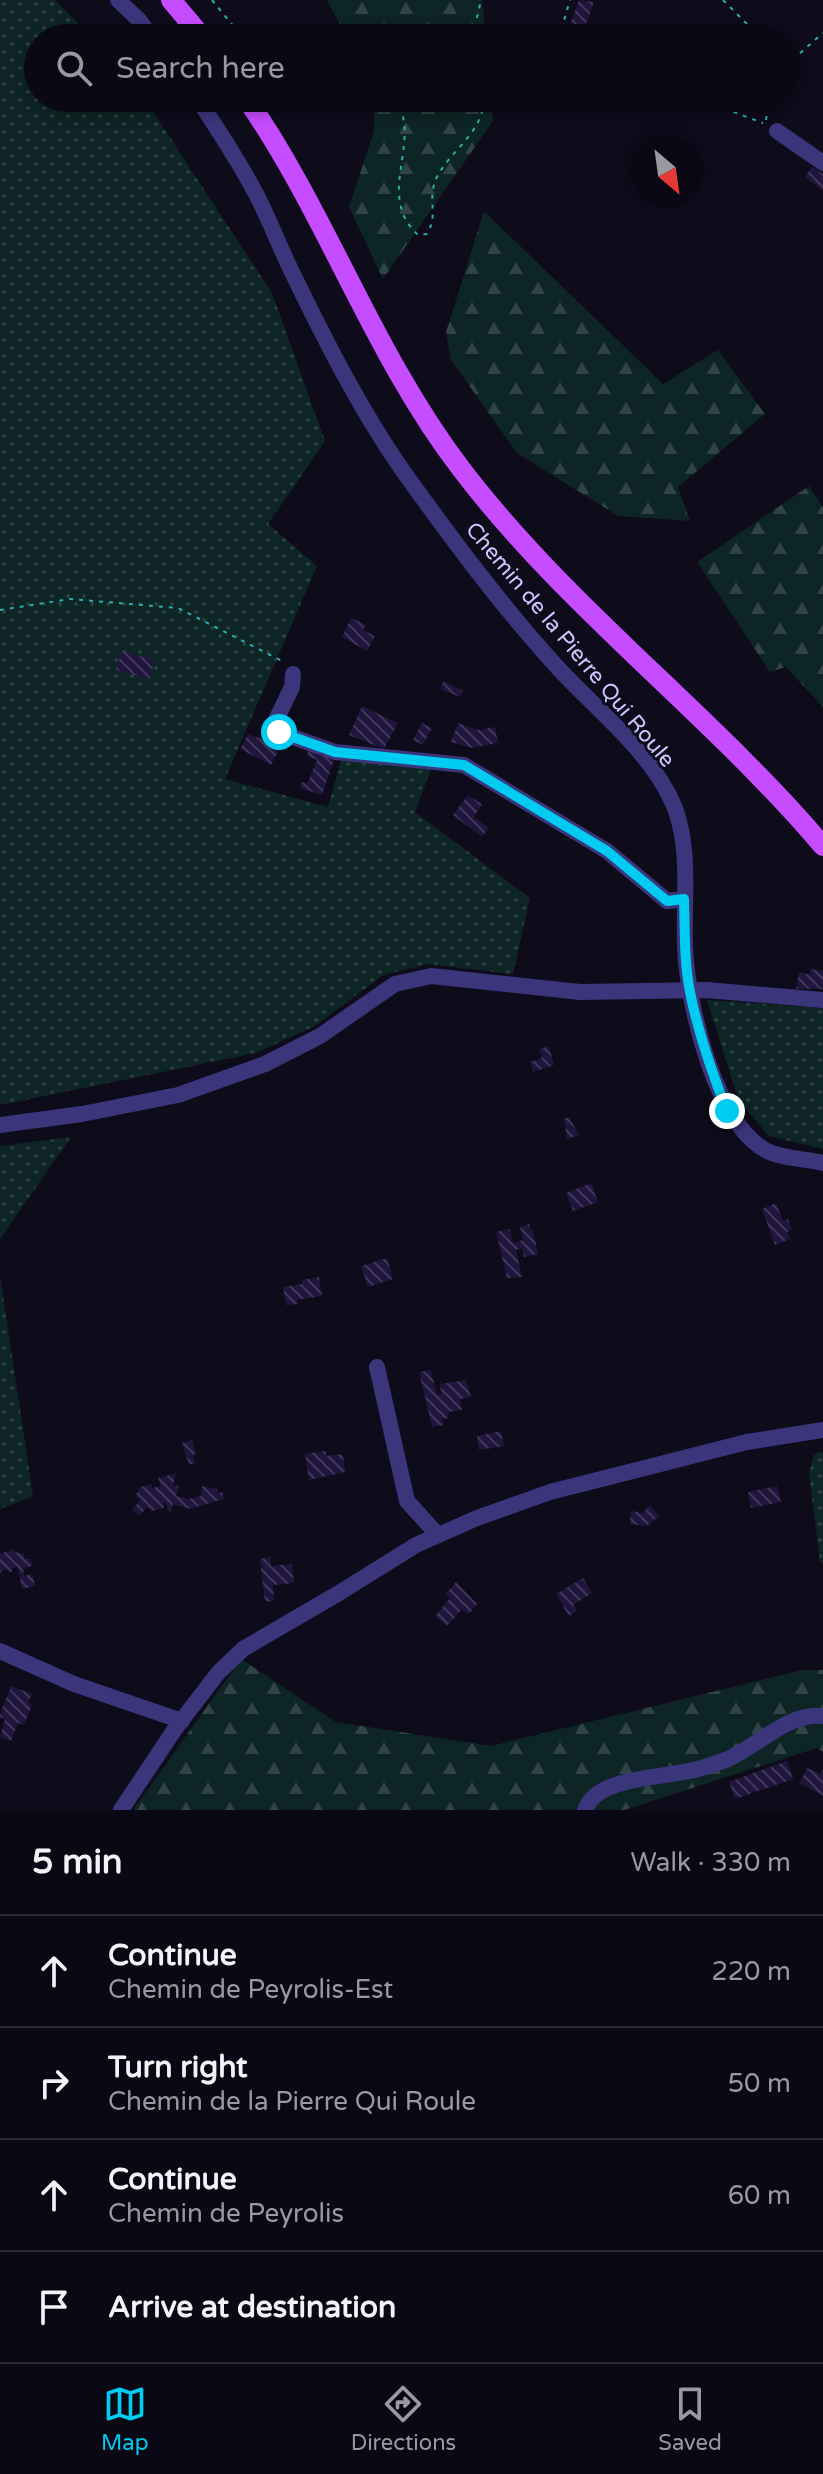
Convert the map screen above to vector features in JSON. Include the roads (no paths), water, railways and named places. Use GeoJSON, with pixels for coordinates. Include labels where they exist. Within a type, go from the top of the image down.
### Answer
{"type":"FeatureCollection","features":[{"type":"Feature","properties":{"kind":"main road"},"geometry":{"type":"LineString","coordinates":[[171,0],[191,24]]}},
{"type":"Feature","properties":{"kind":"main road"},"geometry":{"type":"LineString","coordinates":[[255,112],[421,412],[461,469],[513,534],[767,783],[823,846]]}},
{"type":"Feature","properties":{"kind":"street"},"geometry":{"type":"LineString","coordinates":[[118,0],[142,24]]}},
{"type":"Feature","properties":{"kind":"street","name":"Chemin de la Pierre Qui Roule"},"geometry":{"type":"LineString","coordinates":[[206,112],[254,190],[291,270],[352,387],[400,466],[455,543],[558,668],[640,752],[670,795],[683,835],[685,950],[690,992],[727,1111],[741,1131],[771,1153],[823,1163]]}},
{"type":"Feature","properties":{"kind":"street"},"geometry":{"type":"LineString","coordinates":[[771,127],[823,163]]}},
{"type":"Feature","properties":{"kind":"street"},"geometry":{"type":"LineString","coordinates":[[293,674],[292,687],[274,724],[279,732],[335,752],[464,765],[607,851],[667,901],[684,899]]}},
{"type":"Feature","properties":{"kind":"street"},"geometry":{"type":"LineString","coordinates":[[0,1125],[82,1114],[178,1095],[265,1064],[320,1036],[395,984],[431,976],[580,992],[707,990],[823,1000]]}},
{"type":"Feature","properties":{"kind":"street"},"geometry":{"type":"LineString","coordinates":[[377,1367],[407,1501],[437,1534]]}},
{"type":"Feature","properties":{"kind":"street"},"geometry":{"type":"LineString","coordinates":[[121,1810],[218,1673],[243,1649],[437,1534],[550,1492],[747,1442],[823,1430]]}},
{"type":"Feature","properties":{"kind":"street"},"geometry":{"type":"LineString","coordinates":[[0,1651],[74,1684],[182,1721]]}},
{"type":"Feature","properties":{"kind":"street"},"geometry":{"type":"LineString","coordinates":[[585,1810],[587,1803],[611,1787],[646,1776],[694,1770],[728,1759],[798,1719],[823,1716]]}}]}
